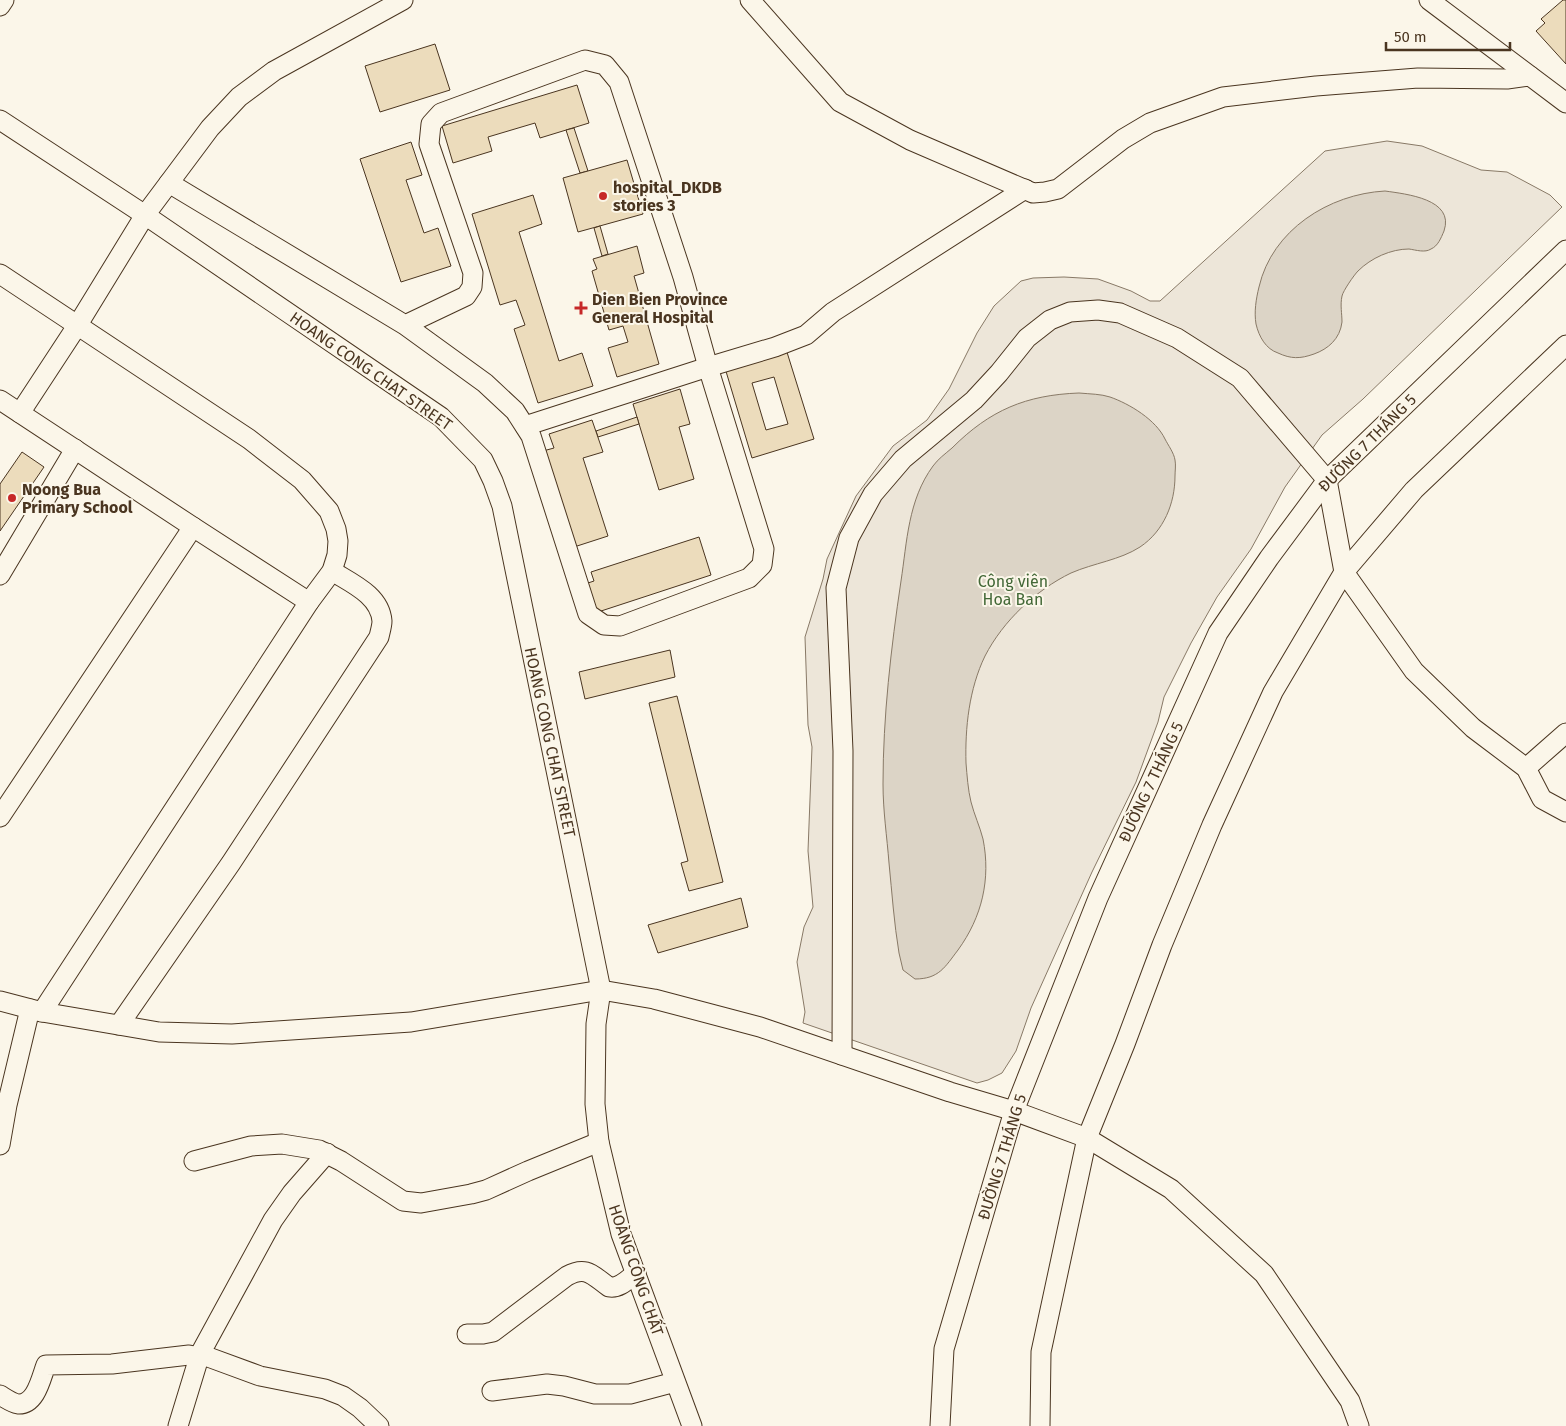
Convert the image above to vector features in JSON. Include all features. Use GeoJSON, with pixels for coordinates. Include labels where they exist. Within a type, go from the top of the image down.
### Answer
{"type":"FeatureCollection","features":[{"type":"Feature","properties":{"kind":"street"},"geometry":{"type":"LineString","coordinates":[[0,6],[4,0]]}},
{"type":"Feature","properties":{"kind":"street"},"geometry":{"type":"LineString","coordinates":[[20,414],[145,214],[210,128],[239,97],[274,70],[403,0]]}},
{"type":"Feature","properties":{"kind":"street"},"geometry":{"type":"LineString","coordinates":[[750,0],[840,102],[910,140],[1033,192],[1046,192],[1058,189],[1123,139],[1150,123],[1223,97],[1316,86],[1418,78],[1507,79],[1530,76]]}},
{"type":"Feature","properties":{"kind":"street"},"geometry":{"type":"LineString","coordinates":[[1429,0],[1566,103]]}},
{"type":"Feature","properties":{"kind":"street"},"geometry":{"type":"LineString","coordinates":[[169,183],[405,325],[485,384],[515,411],[531,436],[588,614],[604,625],[620,626],[749,578],[762,565],[764,549],[683,277],[618,82],[605,65],[585,60],[441,114],[431,124],[429,144],[473,274],[472,287],[466,296],[405,325]]}},
{"type":"Feature","properties":{"kind":"street","name":"HOANG CONG CHAT STREET"},"geometry":{"type":"LineString","coordinates":[[0,120],[145,214],[441,417],[483,460],[502,506],[601,990]]}},
{"type":"Feature","properties":{"kind":"street"},"geometry":{"type":"LineString","coordinates":[[525,426],[708,366],[776,347],[806,335],[833,312],[1024,189]]}},
{"type":"Feature","properties":{"kind":"street","name":"ĐƯỜNG 7 THÁNG 5"},"geometry":{"type":"LineString","coordinates":[[940,1426],[944,1349],[1014,1111],[1098,898],[1218,633],[1269,558],[1327,480],[1566,250]]}},
{"type":"Feature","properties":{"kind":"street"},"geometry":{"type":"LineString","coordinates":[[0,274],[249,439],[302,480],[329,511],[336,529],[337,555],[332,571],[309,602],[36,1010],[4,1104],[0,1145]]}},
{"type":"Feature","properties":{"kind":"street"},"geometry":{"type":"LineString","coordinates":[[842,1055],[843,751],[836,588],[849,538],[873,494],[903,459],[974,400],[1027,338],[1050,320],[1070,312],[1098,310],[1120,313],[1177,338],[1240,378],[1327,480],[1344,572],[1414,671],[1473,728],[1526,768],[1542,799],[1566,812]]}},
{"type":"Feature","properties":{"kind":"street"},"geometry":{"type":"LineString","coordinates":[[1040,1426],[1041,1352],[1087,1138],[1212,824],[1260,718],[1273,692],[1344,572],[1414,490],[1566,345]]}},
{"type":"Feature","properties":{"kind":"street"},"geometry":{"type":"LineString","coordinates":[[0,400],[192,528],[309,602]]}},
{"type":"Feature","properties":{"kind":"street"},"geometry":{"type":"LineString","coordinates":[[0,575],[75,449]]}},
{"type":"Feature","properties":{"kind":"street"},"geometry":{"type":"LineString","coordinates":[[0,816],[192,528]]}},
{"type":"Feature","properties":{"kind":"street"},"geometry":{"type":"LineString","coordinates":[[119,1025],[231,863],[379,637],[382,622],[378,606],[366,593],[332,571]]}},
{"type":"Feature","properties":{"kind":"street"},"geometry":{"type":"LineString","coordinates":[[1526,768],[1566,733]]}},
{"type":"Feature","properties":{"kind":"street"},"geometry":{"type":"LineString","coordinates":[[0,1001],[36,1010],[159,1032],[232,1034],[401,1023],[601,990],[654,999],[741,1022],[950,1092],[1014,1111],[1087,1138],[1171,1189],[1264,1274],[1350,1400],[1359,1426]]}},
{"type":"Feature","properties":{"kind":"street","name":"HOÀNG CÔNG CHẤT"},"geometry":{"type":"LineString","coordinates":[[601,990],[596,1024],[595,1104],[599,1142],[621,1234],[692,1426]]}},
{"type":"Feature","properties":{"kind":"street"},"geometry":{"type":"LineString","coordinates":[[194,1161],[251,1146],[282,1144],[327,1152],[403,1201],[420,1203],[486,1190],[599,1142]]}},
{"type":"Feature","properties":{"kind":"street"},"geometry":{"type":"LineString","coordinates":[[178,1426],[200,1355],[273,1220],[292,1193],[327,1152]]}},
{"type":"Feature","properties":{"kind":"street"},"geometry":{"type":"LineString","coordinates":[[468,1334],[493,1332],[575,1272],[581,1270],[588,1271],[609,1287],[614,1288],[636,1273]]}},
{"type":"Feature","properties":{"kind":"street"},"geometry":{"type":"LineString","coordinates":[[0,1395],[17,1404],[28,1402],[34,1395],[46,1365],[112,1364],[200,1355],[260,1376],[325,1389],[343,1396],[360,1408],[379,1426]]}},
{"type":"Feature","properties":{"kind":"street"},"geometry":{"type":"LineString","coordinates":[[492,1390],[547,1384],[564,1386],[595,1394],[630,1394],[676,1382]]}},
{"type":"Feature","properties":{"kind":"green space","name":"Công viên Hoa Ban"},"geometry":{"type":"Polygon","coordinates":[[[1387,141],[1422,146],[1481,170],[1507,172],[1550,195],[1562,207],[1363,399],[1322,435],[1285,487],[1251,549],[1217,597],[1164,697],[1158,722],[1136,782],[1092,872],[1031,1008],[1016,1051],[1002,1073],[977,1083],[803,1023],[805,1012],[797,962],[804,927],[813,907],[808,851],[812,747],[808,725],[805,637],[823,579],[827,559],[856,496],[893,446],[927,420],[949,389],[977,333],[994,306],[1021,281],[1033,278],[1064,277],[1098,279],[1131,291],[1150,301],[1160,301],[1325,151],[1387,141]]]}},
{"type":"Feature","properties":{"kind":"shaded area"},"geometry":{"type":"Polygon","coordinates":[[[1385,191],[1416,197],[1436,205],[1442,212],[1445,220],[1444,231],[1437,244],[1426,251],[1402,249],[1382,255],[1358,271],[1342,296],[1342,322],[1339,333],[1333,342],[1324,349],[1309,356],[1296,358],[1270,349],[1259,333],[1255,310],[1259,287],[1266,267],[1276,248],[1290,232],[1324,208],[1344,199],[1385,191]]]}},
{"type":"Feature","properties":{"kind":"shaded area"},"geometry":{"type":"Polygon","coordinates":[[[1079,393],[1107,396],[1118,400],[1142,413],[1155,425],[1161,432],[1174,457],[1173,496],[1162,525],[1140,547],[1124,555],[1071,573],[1045,588],[1011,619],[992,643],[985,656],[975,682],[969,709],[966,750],[970,797],[983,839],[985,854],[985,883],[979,911],[958,950],[941,971],[930,977],[915,979],[903,970],[899,953],[885,824],[883,784],[884,733],[891,657],[907,536],[913,507],[925,479],[935,463],[980,424],[995,414],[1026,401],[1060,394],[1079,393]]]}},
{"type":"Feature","properties":{"kind":"building"},"geometry":{"type":"Polygon","coordinates":[[[1563,0],[1566,0],[1566,64],[1536,31],[1545,23],[1541,19],[1563,0]]]}},
{"type":"Feature","properties":{"kind":"building"},"geometry":{"type":"Polygon","coordinates":[[[435,44],[450,90],[380,112],[365,66],[435,44]]]}},
{"type":"Feature","properties":{"kind":"building"},"geometry":{"type":"Polygon","coordinates":[[[577,85],[589,123],[540,138],[535,123],[488,137],[492,151],[453,163],[442,126],[577,85]]]}},
{"type":"Feature","properties":{"kind":"building"},"geometry":{"type":"Polygon","coordinates":[[[574,128],[588,171],[580,173],[566,130],[574,128]]]}},
{"type":"Feature","properties":{"kind":"building"},"geometry":{"type":"Polygon","coordinates":[[[411,142],[422,175],[406,180],[424,233],[438,228],[451,266],[401,282],[360,159],[411,142]]]}},
{"type":"Feature","properties":{"kind":"building","name":"hospital_DKDB stories 3"},"geometry":{"type":"Polygon","coordinates":[[[627,160],[643,214],[578,232],[563,178],[627,160]]]}},
{"type":"Feature","properties":{"kind":"building"},"geometry":{"type":"Polygon","coordinates":[[[533,195],[542,224],[519,232],[559,361],[582,353],[593,386],[538,403],[514,329],[525,325],[516,300],[500,305],[472,214],[533,195]]]}},
{"type":"Feature","properties":{"kind":"building"},"geometry":{"type":"Polygon","coordinates":[[[600,226],[608,254],[602,256],[594,228],[600,226]]]}},
{"type":"Feature","properties":{"kind":"building"},"geometry":{"type":"Polygon","coordinates":[[[637,246],[644,273],[634,276],[659,364],[617,377],[608,348],[628,342],[623,326],[609,330],[592,271],[597,269],[593,259],[637,246]]]}},
{"type":"Feature","properties":{"kind":"building"},"geometry":{"type":"Polygon","coordinates":[[[786,349],[814,439],[752,458],[725,368],[786,349]],[[774,377],[752,383],[766,430],[788,424],[774,377]]]}},
{"type":"Feature","properties":{"kind":"building"},"geometry":{"type":"Polygon","coordinates":[[[680,389],[690,424],[679,427],[694,479],[659,490],[633,404],[680,389]]]}},
{"type":"Feature","properties":{"kind":"building"},"geometry":{"type":"Polygon","coordinates":[[[637,417],[639,424],[598,437],[596,431],[637,417]]]}},
{"type":"Feature","properties":{"kind":"building"},"geometry":{"type":"Polygon","coordinates":[[[592,420],[603,452],[583,458],[608,536],[574,547],[543,451],[554,448],[549,434],[592,420]]]}},
{"type":"Feature","properties":{"kind":"building"},"geometry":{"type":"Polygon","coordinates":[[[22,452],[44,467],[0,531],[0,484],[22,452]]]}},
{"type":"Feature","properties":{"kind":"building"},"geometry":{"type":"Polygon","coordinates":[[[699,537],[711,575],[595,613],[585,584],[594,581],[591,572],[699,537]]]}},
{"type":"Feature","properties":{"kind":"building"},"geometry":{"type":"Polygon","coordinates":[[[670,650],[675,677],[585,699],[579,672],[670,650]]]}},
{"type":"Feature","properties":{"kind":"building"},"geometry":{"type":"Polygon","coordinates":[[[677,696],[723,882],[689,891],[681,863],[688,861],[649,703],[677,696]]]}},
{"type":"Feature","properties":{"kind":"building"},"geometry":{"type":"Polygon","coordinates":[[[741,898],[748,927],[658,953],[648,925],[741,898]]]}},
{"type":"Feature","properties":{"kind":"place","name":"hospital_DKDB stories 3"},"geometry":{"type":"Point","coordinates":[603,196]}},
{"type":"Feature","properties":{"kind":"place","name":"Dien Bien Province General Hospital"},"geometry":{"type":"Point","coordinates":[581,308]}},
{"type":"Feature","properties":{"kind":"place","name":"Noong Bua Primary School"},"geometry":{"type":"Point","coordinates":[12,498]}}]}
